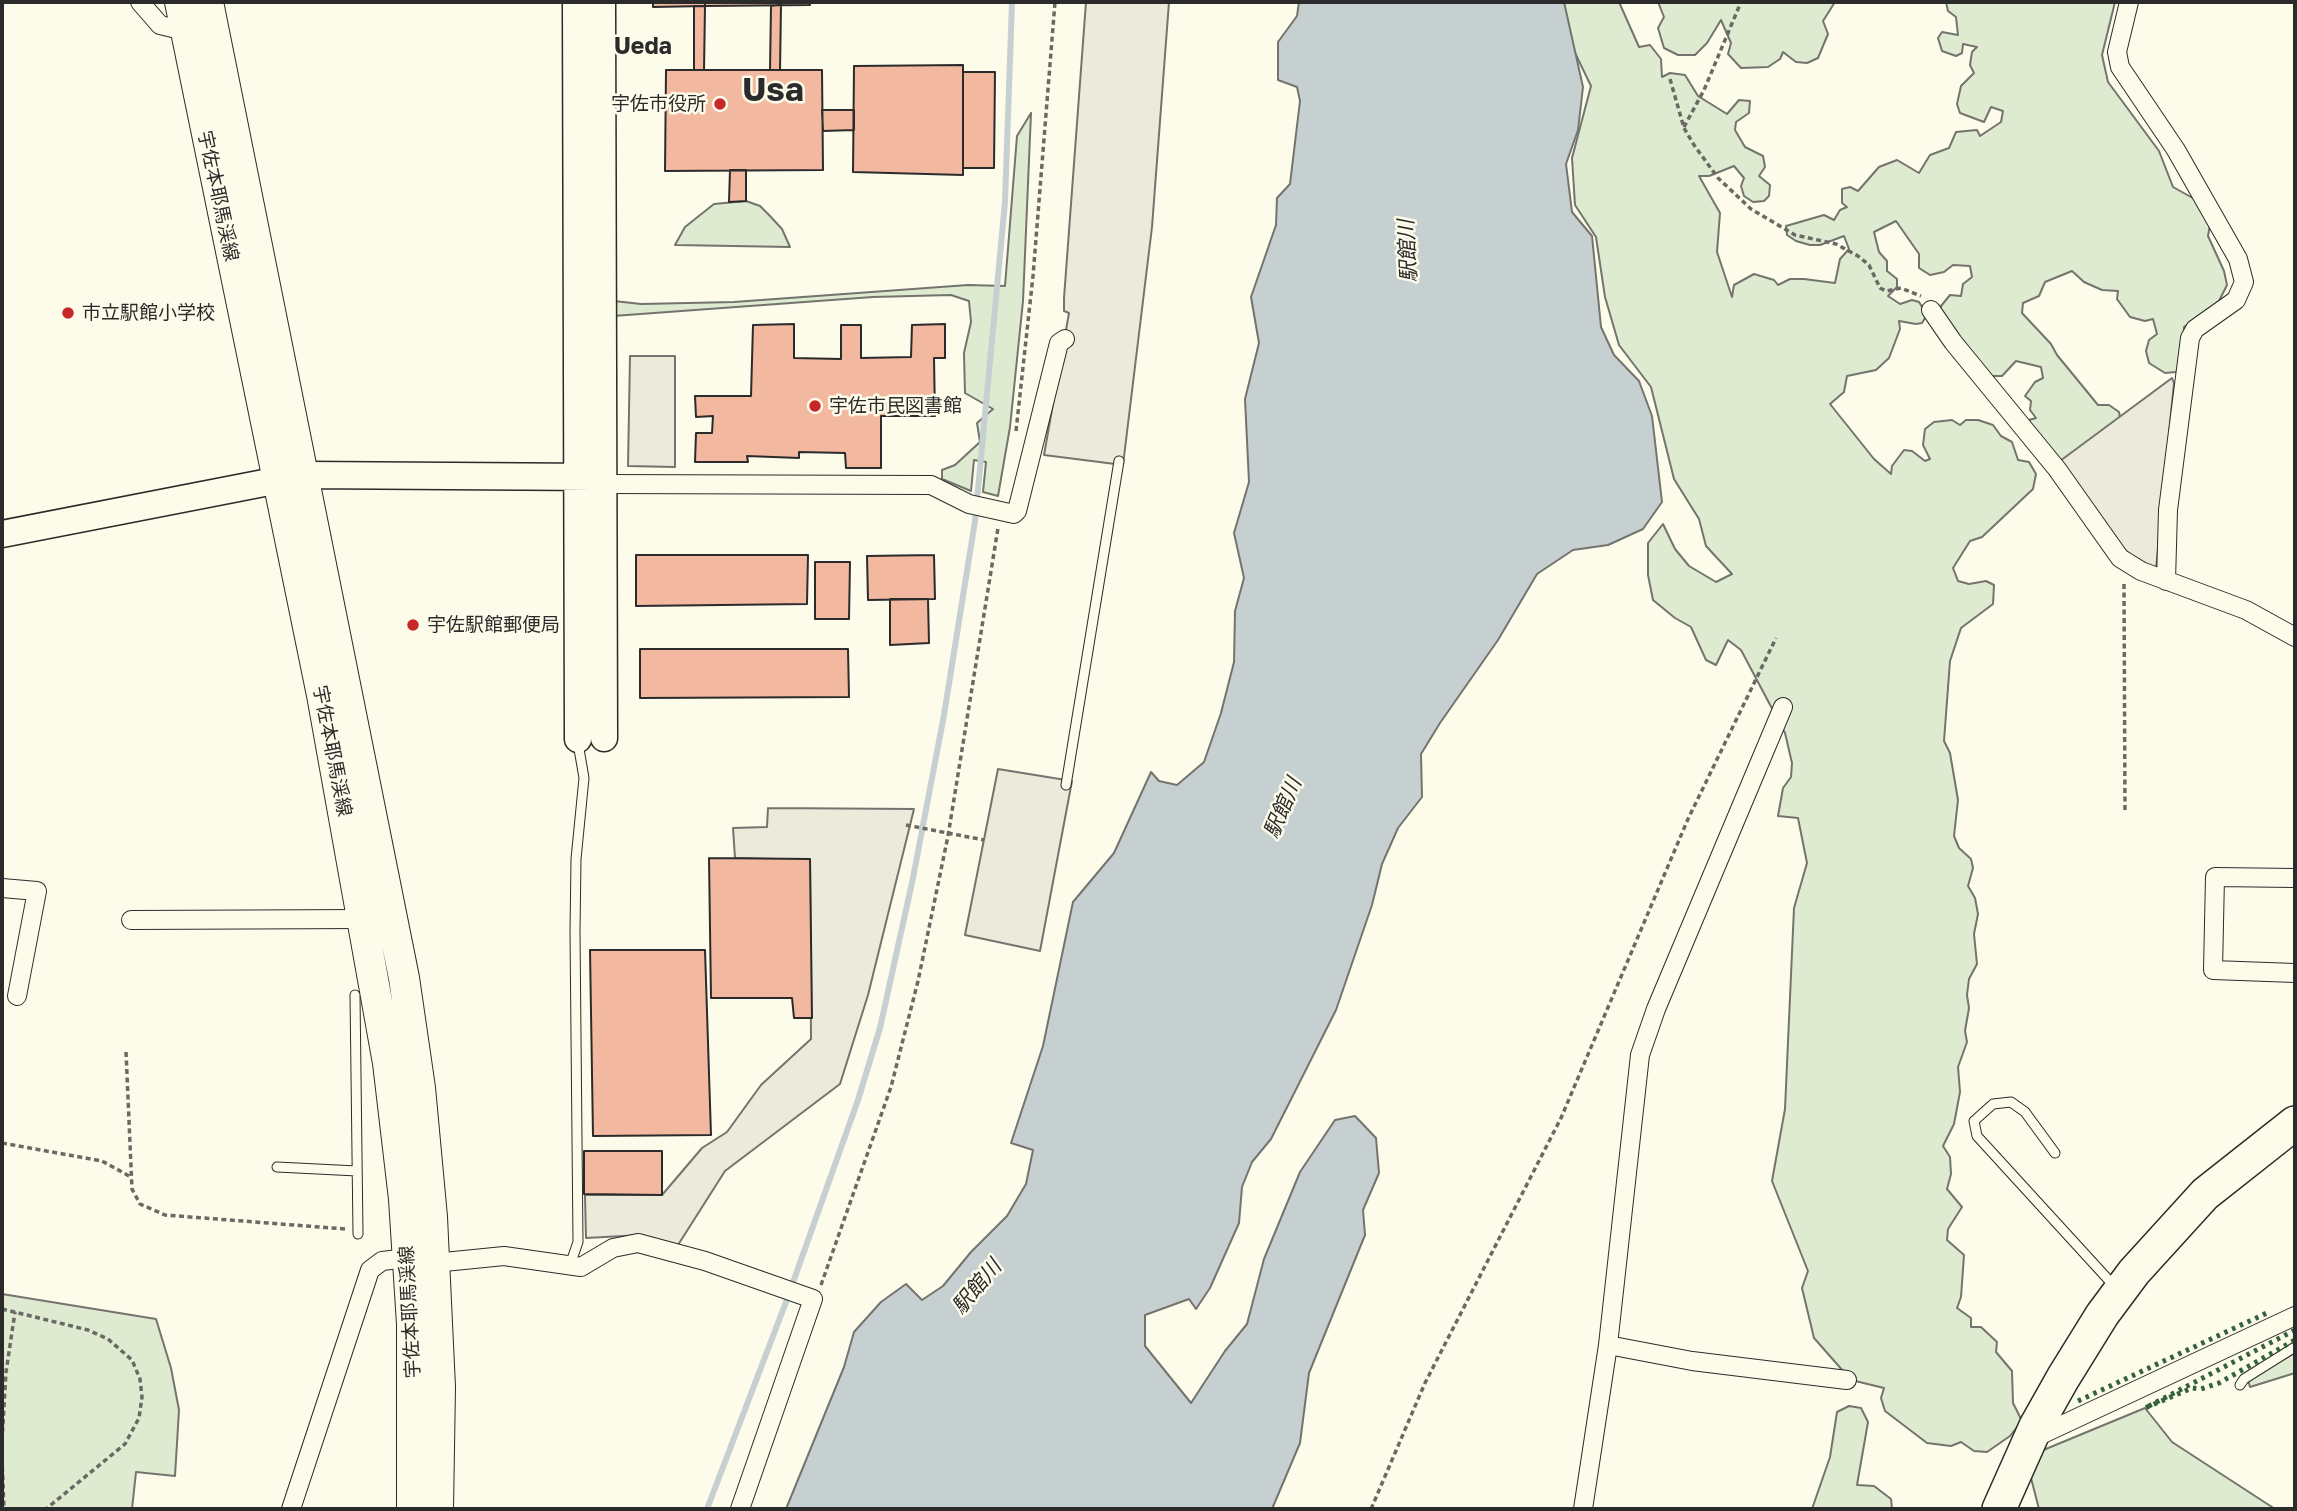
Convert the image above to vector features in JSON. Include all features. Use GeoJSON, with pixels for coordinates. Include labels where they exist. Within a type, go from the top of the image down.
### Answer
{"type":"FeatureCollection","features":[{"type":"Feature","properties":{"kind":"highway"},"geometry":{"type":"LineString","coordinates":[[1999,1509],[2029,1441],[2083,1344],[2119,1292],[2170,1229],[2205,1194],[2295,1123]]}},
{"type":"Feature","properties":{"kind":"main road","name":"宇佐本耶馬渓線"},"geometry":{"type":"LineString","coordinates":[[180,2],[404,978],[428,1157],[414,1386],[412,1509]]}},
{"type":"Feature","properties":{"kind":"main road","name":"宇佐本耶馬渓線"},"geometry":{"type":"LineString","coordinates":[[208,2],[291,477],[421,1261],[440,1387],[438,1509]]}},
{"type":"Feature","properties":{"kind":"street"},"geometry":{"type":"LineString","coordinates":[[140,2],[160,25],[185,31]]}},
{"type":"Feature","properties":{"kind":"street"},"geometry":{"type":"LineString","coordinates":[[576,2],[604,738]]}},
{"type":"Feature","properties":{"kind":"street"},"geometry":{"type":"LineString","coordinates":[[578,738],[595,480],[602,2]]}},
{"type":"Feature","properties":{"kind":"street"},"geometry":{"type":"LineString","coordinates":[[2129,2],[2117,52],[2120,67],[2176,150],[2238,259],[2244,282],[2236,300],[2195,329],[2190,338],[2168,510],[2166,581]]}},
{"type":"Feature","properties":{"kind":"street"},"geometry":{"type":"LineString","coordinates":[[1931,310],[1953,342],[2057,469],[2124,561],[2166,581],[2246,610],[2295,637]]}},
{"type":"Feature","properties":{"kind":"street"},"geometry":{"type":"LineString","coordinates":[[2,534],[291,477],[931,485],[969,504],[1014,514],[1017,511],[1059,343],[1065,339]]}},
{"type":"Feature","properties":{"kind":"street"},"geometry":{"type":"LineString","coordinates":[[1583,1509],[1608,1345],[1640,1055],[1656,1009],[1783,707]]}},
{"type":"Feature","properties":{"kind":"street"},"geometry":{"type":"LineString","coordinates":[[2295,878],[2215,877],[2213,970],[2295,973]]}},
{"type":"Feature","properties":{"kind":"street"},"geometry":{"type":"LineString","coordinates":[[2,888],[37,891],[17,996]]}},
{"type":"Feature","properties":{"kind":"street"},"geometry":{"type":"LineString","coordinates":[[131,920],[363,919]]}},
{"type":"Feature","properties":{"kind":"street"},"geometry":{"type":"LineString","coordinates":[[291,1509],[370,1270],[382,1261],[504,1256],[570,1267],[586,1265],[621,1246],[643,1244],[705,1261],[813,1299],[740,1509]]}},
{"type":"Feature","properties":{"kind":"street"},"geometry":{"type":"LineString","coordinates":[[2029,1441],[2295,1316]]}},
{"type":"Feature","properties":{"kind":"street"},"geometry":{"type":"LineString","coordinates":[[1608,1345],[1692,1361],[1847,1380]]}},
{"type":"Feature","properties":{"kind":"lane"},"geometry":{"type":"LineString","coordinates":[[1066,785],[1119,461]]}},
{"type":"Feature","properties":{"kind":"lane"},"geometry":{"type":"LineString","coordinates":[[570,1267],[578,1242],[575,932],[576,859],[584,778],[578,738]]}},
{"type":"Feature","properties":{"kind":"lane"},"geometry":{"type":"LineString","coordinates":[[355,995],[358,1234]]}},
{"type":"Feature","properties":{"kind":"lane"},"geometry":{"type":"LineString","coordinates":[[2055,1153],[2025,1112],[2011,1102],[1993,1104],[1974,1121],[1977,1136],[2119,1292]]}},
{"type":"Feature","properties":{"kind":"lane"},"geometry":{"type":"LineString","coordinates":[[277,1167],[357,1171]]}},
{"type":"Feature","properties":{"kind":"lane"},"geometry":{"type":"LineString","coordinates":[[2240,1385],[2244,1379],[2295,1347]]}},
{"type":"Feature","properties":{"kind":"path"},"geometry":{"type":"LineString","coordinates":[[1014,439],[1033,276],[1055,2]]}},
{"type":"Feature","properties":{"kind":"path"},"geometry":{"type":"LineString","coordinates":[[1684,128],[1704,90],[1741,2]]}},
{"type":"Feature","properties":{"kind":"path"},"geometry":{"type":"LineString","coordinates":[[1670,79],[1684,128],[1718,178],[1763,219],[1795,235],[1844,247],[1869,265],[1880,288],[1901,288],[1920,295],[1931,310]]}},
{"type":"Feature","properties":{"kind":"path"},"geometry":{"type":"LineString","coordinates":[[813,1299],[824,1281],[891,1087],[924,954],[948,836],[1001,511]]}},
{"type":"Feature","properties":{"kind":"path"},"geometry":{"type":"LineString","coordinates":[[2124,561],[2125,812]]}},
{"type":"Feature","properties":{"kind":"path"},"geometry":{"type":"LineString","coordinates":[[1371,1509],[1425,1383],[1561,1118],[1688,819],[1776,639]]}},
{"type":"Feature","properties":{"kind":"path"},"geometry":{"type":"LineString","coordinates":[[906,825],[948,836],[984,840]]}},
{"type":"Feature","properties":{"kind":"path"},"geometry":{"type":"LineString","coordinates":[[126,1052],[131,1177],[136,1199],[151,1211],[165,1215],[329,1226],[358,1234]]}},
{"type":"Feature","properties":{"kind":"path"},"geometry":{"type":"LineString","coordinates":[[2,1143],[102,1161],[131,1177]]}},
{"type":"Feature","properties":{"kind":"path"},"geometry":{"type":"LineString","coordinates":[[2,1309],[108,1339],[132,1360],[142,1387],[139,1418],[125,1444],[46,1509]]}},
{"type":"Feature","properties":{"kind":"path"},"geometry":{"type":"LineString","coordinates":[[2,1441],[6,1372],[15,1312]]}},
{"type":"Feature","properties":{"kind":"path"},"geometry":{"type":"LineString","coordinates":[[2,1458],[4,1509]]}},
{"type":"Feature","properties":{"kind":"green space"},"geometry":{"type":"Polygon","coordinates":[[[1560,2],[1619,2],[1639,47],[1650,45],[1661,59],[1662,77],[1670,73],[1685,75],[1698,96],[1727,114],[1739,100],[1750,101],[1749,113],[1736,122],[1735,130],[1745,147],[1763,156],[1765,167],[1759,176],[1770,185],[1769,196],[1764,201],[1753,202],[1744,196],[1741,186],[1744,178],[1734,166],[1709,176],[1699,176],[1720,213],[1717,252],[1732,297],[1734,285],[1754,274],[1774,280],[1778,285],[1790,279],[1835,283],[1840,259],[1849,249],[1844,236],[1820,245],[1810,245],[1787,235],[1786,226],[1824,215],[1834,220],[1840,210],[1847,207],[1842,203],[1842,189],[1850,187],[1858,191],[1879,167],[1897,160],[1919,173],[1930,155],[1949,148],[1956,132],[1977,130],[1980,136],[2001,122],[2003,111],[1991,107],[1984,122],[1960,113],[1957,104],[1961,86],[1974,73],[1970,65],[1972,52],[1977,47],[1963,44],[1962,53],[1956,56],[1942,51],[1938,38],[1942,32],[1958,35],[1956,17],[1948,11],[1946,2],[2115,2],[2102,55],[2108,82],[2159,151],[2173,187],[2207,206],[2211,219],[2208,236],[2224,271],[2227,285],[2219,301],[2184,327],[2183,363],[2176,372],[2165,373],[2149,363],[2146,351],[2149,340],[2157,334],[2153,319],[2145,321],[2130,317],[2117,299],[2118,291],[2102,290],[2084,282],[2072,271],[2045,282],[2039,296],[2023,303],[2022,313],[2051,344],[2098,405],[2109,405],[2119,412],[2121,423],[2063,469],[2022,422],[2036,418],[2030,410],[2031,401],[2025,396],[2035,382],[2043,378],[2041,367],[2016,361],[2002,376],[1991,376],[1967,354],[1964,341],[1946,329],[1940,314],[1941,306],[1950,295],[1961,296],[1963,284],[1972,277],[1970,266],[1953,265],[1944,272],[1930,275],[1919,268],[1919,254],[1896,221],[1874,232],[1879,252],[1887,261],[1887,271],[1897,279],[1897,287],[1888,296],[1900,304],[1912,300],[1919,302],[1927,315],[1922,323],[1899,321],[1900,329],[1889,358],[1876,370],[1847,376],[1844,392],[1830,404],[1874,459],[1891,474],[1892,466],[1904,450],[1912,451],[1925,461],[1930,459],[1923,445],[1925,429],[1934,422],[1952,420],[1960,425],[1966,420],[1978,420],[1993,425],[2001,436],[2012,442],[2018,460],[2029,462],[2036,474],[2033,489],[1982,537],[1970,541],[1953,568],[1958,581],[1969,584],[1986,581],[1994,585],[1993,604],[1961,628],[1950,661],[1944,741],[1950,753],[1958,800],[1954,836],[1959,848],[1971,859],[1973,868],[1968,886],[1975,898],[1978,914],[1974,934],[1977,964],[1969,979],[1967,995],[1967,1042],[1958,1067],[1960,1092],[1954,1124],[1943,1146],[1950,1157],[1951,1174],[1947,1189],[1962,1207],[1948,1229],[1947,1240],[1964,1255],[1961,1297],[1957,1308],[1971,1318],[1971,1327],[1981,1327],[1997,1342],[1996,1352],[2012,1371],[2013,1403],[2022,1421],[2010,1436],[1987,1452],[1974,1451],[1961,1442],[1951,1446],[1927,1443],[1885,1411],[1881,1398],[1884,1388],[1851,1380],[1814,1338],[1802,1288],[1808,1271],[1772,1181],[1785,1109],[1794,908],[1807,863],[1798,818],[1778,816],[1783,788],[1791,777],[1792,763],[1785,733],[1741,650],[1728,640],[1716,665],[1706,660],[1691,627],[1653,600],[1648,575],[1648,543],[1663,524],[1675,549],[1689,566],[1716,582],[1732,574],[1706,546],[1699,519],[1674,479],[1651,387],[1619,345],[1605,297],[1596,237],[1575,205],[1572,158],[1591,86],[1565,32],[1560,2]]]}},
{"type":"Feature","properties":{"kind":"green space"},"geometry":{"type":"Polygon","coordinates":[[[1658,2],[1835,2],[1823,21],[1828,34],[1818,58],[1807,63],[1796,62],[1783,52],[1780,59],[1768,67],[1741,68],[1728,54],[1731,43],[1721,20],[1707,43],[1695,55],[1678,55],[1664,48],[1658,28],[1664,17],[1658,2]]]}},
{"type":"Feature","properties":{"kind":"green space"},"geometry":{"type":"Polygon","coordinates":[[[1031,113],[1023,301],[1010,427],[998,496],[983,492],[986,462],[974,460],[971,491],[942,479],[942,470],[955,465],[980,442],[977,423],[993,409],[965,393],[964,353],[971,322],[969,301],[951,295],[873,297],[613,316],[614,301],[641,304],[734,302],[968,285],[1005,286],[1017,136],[1031,113]]]}},
{"type":"Feature","properties":{"kind":"green space"},"geometry":{"type":"Polygon","coordinates":[[[746,201],[760,206],[770,216],[782,229],[790,247],[675,245],[685,227],[714,204],[746,201]]]}},
{"type":"Feature","properties":{"kind":"green space"},"geometry":{"type":"Polygon","coordinates":[[[2,1294],[156,1319],[171,1368],[179,1410],[175,1476],[136,1472],[132,1509],[2,1509],[2,1294]]]}},
{"type":"Feature","properties":{"kind":"green space"},"geometry":{"type":"Polygon","coordinates":[[[2295,1353],[2295,1373],[2250,1387],[2248,1380],[2295,1353]]]}},
{"type":"Feature","properties":{"kind":"green space"},"geometry":{"type":"Polygon","coordinates":[[[1849,1406],[1861,1408],[1868,1422],[1857,1485],[1874,1486],[1891,1499],[1892,1509],[1812,1509],[1830,1457],[1837,1412],[1849,1406]]]}},
{"type":"Feature","properties":{"kind":"green space"},"geometry":{"type":"Polygon","coordinates":[[[2145,1408],[2172,1442],[2275,1509],[2039,1509],[2031,1478],[2041,1451],[2145,1408]]]}},
{"type":"Feature","properties":{"kind":"shaded area"},"geometry":{"type":"Polygon","coordinates":[[[1086,2],[1169,2],[1152,227],[1123,465],[1044,455],[1069,313],[1064,311],[1064,298],[1086,2]]]}},
{"type":"Feature","properties":{"kind":"shaded area"},"geometry":{"type":"Polygon","coordinates":[[[630,356],[675,356],[675,467],[628,466],[630,356]]]}},
{"type":"Feature","properties":{"kind":"shaded area"},"geometry":{"type":"Polygon","coordinates":[[[2172,378],[2174,383],[2156,569],[2118,544],[2060,461],[2172,378]]]}},
{"type":"Feature","properties":{"kind":"shaded area"},"geometry":{"type":"Polygon","coordinates":[[[998,769],[1072,781],[1040,951],[965,935],[998,769]]]}},
{"type":"Feature","properties":{"kind":"shaded area"},"geometry":{"type":"Polygon","coordinates":[[[768,808],[914,809],[868,995],[840,1084],[725,1171],[678,1245],[642,1235],[586,1238],[585,1195],[662,1195],[702,1148],[727,1132],[761,1085],[811,1039],[810,860],[735,858],[733,828],[767,827],[768,808]]]}},
{"type":"Feature","properties":{"kind":"water","name":"駅館川"},"geometry":{"type":"Polygon","coordinates":[[[1299,2],[1564,2],[1583,87],[1578,130],[1566,164],[1572,212],[1592,236],[1601,327],[1614,355],[1639,381],[1652,416],[1662,502],[1643,529],[1608,545],[1573,550],[1537,574],[1498,640],[1440,723],[1421,754],[1422,797],[1398,828],[1382,864],[1372,905],[1336,1010],[1271,1139],[1252,1162],[1242,1187],[1239,1223],[1210,1288],[1196,1309],[1189,1299],[1145,1315],[1145,1346],[1191,1403],[1225,1351],[1247,1324],[1264,1259],[1300,1172],[1335,1120],[1355,1116],[1376,1138],[1379,1173],[1363,1210],[1365,1235],[1309,1373],[1300,1443],[1272,1509],[786,1509],[844,1367],[854,1332],[881,1302],[906,1284],[922,1300],[943,1286],[971,1252],[1007,1216],[1026,1184],[1033,1150],[1011,1143],[1043,1046],[1073,902],[1114,853],[1151,772],[1159,781],[1177,785],[1204,762],[1221,713],[1234,662],[1235,611],[1244,578],[1234,533],[1249,482],[1245,399],[1259,343],[1251,297],[1276,225],[1277,198],[1290,184],[1300,101],[1297,87],[1278,80],[1278,42],[1297,16],[1299,2]]]}},
{"type":"Feature","properties":{"kind":"building"},"geometry":{"type":"Polygon","coordinates":[[[653,2],[705,2],[705,6],[653,7],[653,2]]]}},
{"type":"Feature","properties":{"kind":"building"},"geometry":{"type":"Polygon","coordinates":[[[705,2],[810,2],[810,5],[705,6],[705,2]]]}},
{"type":"Feature","properties":{"kind":"building"},"geometry":{"type":"Polygon","coordinates":[[[781,5],[780,70],[770,70],[771,6],[781,5]]]}},
{"type":"Feature","properties":{"kind":"building"},"geometry":{"type":"Polygon","coordinates":[[[694,6],[705,6],[704,70],[694,70],[694,6]]]}},
{"type":"Feature","properties":{"kind":"building"},"geometry":{"type":"Polygon","coordinates":[[[963,65],[963,175],[853,172],[854,66],[963,65]]]}},
{"type":"Feature","properties":{"kind":"building"},"geometry":{"type":"Polygon","coordinates":[[[666,70],[822,70],[823,170],[665,171],[666,70]]]}},
{"type":"Feature","properties":{"kind":"building"},"geometry":{"type":"Polygon","coordinates":[[[963,72],[995,72],[994,168],[963,168],[963,72]]]}},
{"type":"Feature","properties":{"kind":"building"},"geometry":{"type":"Polygon","coordinates":[[[822,110],[854,110],[854,130],[823,131],[822,110]]]}},
{"type":"Feature","properties":{"kind":"building"},"geometry":{"type":"Polygon","coordinates":[[[730,170],[746,170],[746,201],[729,202],[730,170]]]}},
{"type":"Feature","properties":{"kind":"building","name":"宇佐市民図書館"},"geometry":{"type":"Polygon","coordinates":[[[794,324],[794,358],[841,359],[841,325],[861,325],[861,358],[911,357],[912,325],[945,324],[945,358],[934,358],[935,416],[881,416],[881,468],[846,468],[845,453],[799,452],[799,458],[747,456],[748,462],[695,462],[696,433],[712,433],[713,416],[696,417],[695,396],[751,396],[753,325],[794,324]]]}},
{"type":"Feature","properties":{"kind":"building"},"geometry":{"type":"Polygon","coordinates":[[[636,555],[808,555],[807,604],[636,606],[636,555]]]}},
{"type":"Feature","properties":{"kind":"building"},"geometry":{"type":"Polygon","coordinates":[[[934,555],[935,599],[868,600],[867,556],[934,555]]]}},
{"type":"Feature","properties":{"kind":"building"},"geometry":{"type":"Polygon","coordinates":[[[815,562],[850,562],[849,619],[815,619],[815,562]]]}},
{"type":"Feature","properties":{"kind":"building"},"geometry":{"type":"Polygon","coordinates":[[[890,599],[928,599],[929,643],[890,645],[890,599]]]}},
{"type":"Feature","properties":{"kind":"building"},"geometry":{"type":"Polygon","coordinates":[[[640,649],[848,649],[849,697],[640,698],[640,649]]]}},
{"type":"Feature","properties":{"kind":"building"},"geometry":{"type":"Polygon","coordinates":[[[709,858],[810,859],[812,1018],[794,1018],[792,998],[711,998],[709,858]]]}},
{"type":"Feature","properties":{"kind":"building"},"geometry":{"type":"Polygon","coordinates":[[[590,950],[705,950],[711,1135],[593,1136],[590,950]]]}},
{"type":"Feature","properties":{"kind":"building"},"geometry":{"type":"Polygon","coordinates":[[[584,1151],[662,1151],[662,1195],[584,1194],[584,1151]]]}},
{"type":"Feature","properties":{"kind":"waterway"},"geometry":{"type":"LineString","coordinates":[[707,1509],[786,1302],[858,1100],[880,1028],[913,878],[944,715],[975,521],[1005,202],[1012,2]]}},
{"type":"Feature","properties":{"kind":"hedge"},"geometry":{"type":"LineString","coordinates":[[2078,1401],[2269,1312]]}},
{"type":"Feature","properties":{"kind":"hedge"},"geometry":{"type":"LineString","coordinates":[[2295,1330],[2145,1408],[2192,1388],[2201,1389],[2219,1383],[2295,1340]]}},
{"type":"Feature","properties":{"kind":"place","name":"宇佐市役所"},"geometry":{"type":"Point","coordinates":[720,104]}},
{"type":"Feature","properties":{"kind":"place","name":"市立駅館小学校"},"geometry":{"type":"Point","coordinates":[68,313]}},
{"type":"Feature","properties":{"kind":"place","name":"宇佐市民図書館"},"geometry":{"type":"Point","coordinates":[815,406]}},
{"type":"Feature","properties":{"kind":"place","name":"宇佐駅館郵便局"},"geometry":{"type":"Point","coordinates":[413,625]}},
{"type":"Feature","properties":{"kind":"district","name":"Ueda"},"geometry":{"type":"Point","coordinates":[643,47]}},
{"type":"Feature","properties":{"kind":"district","name":"Usa"},"geometry":{"type":"Point","coordinates":[773,91]}}]}
